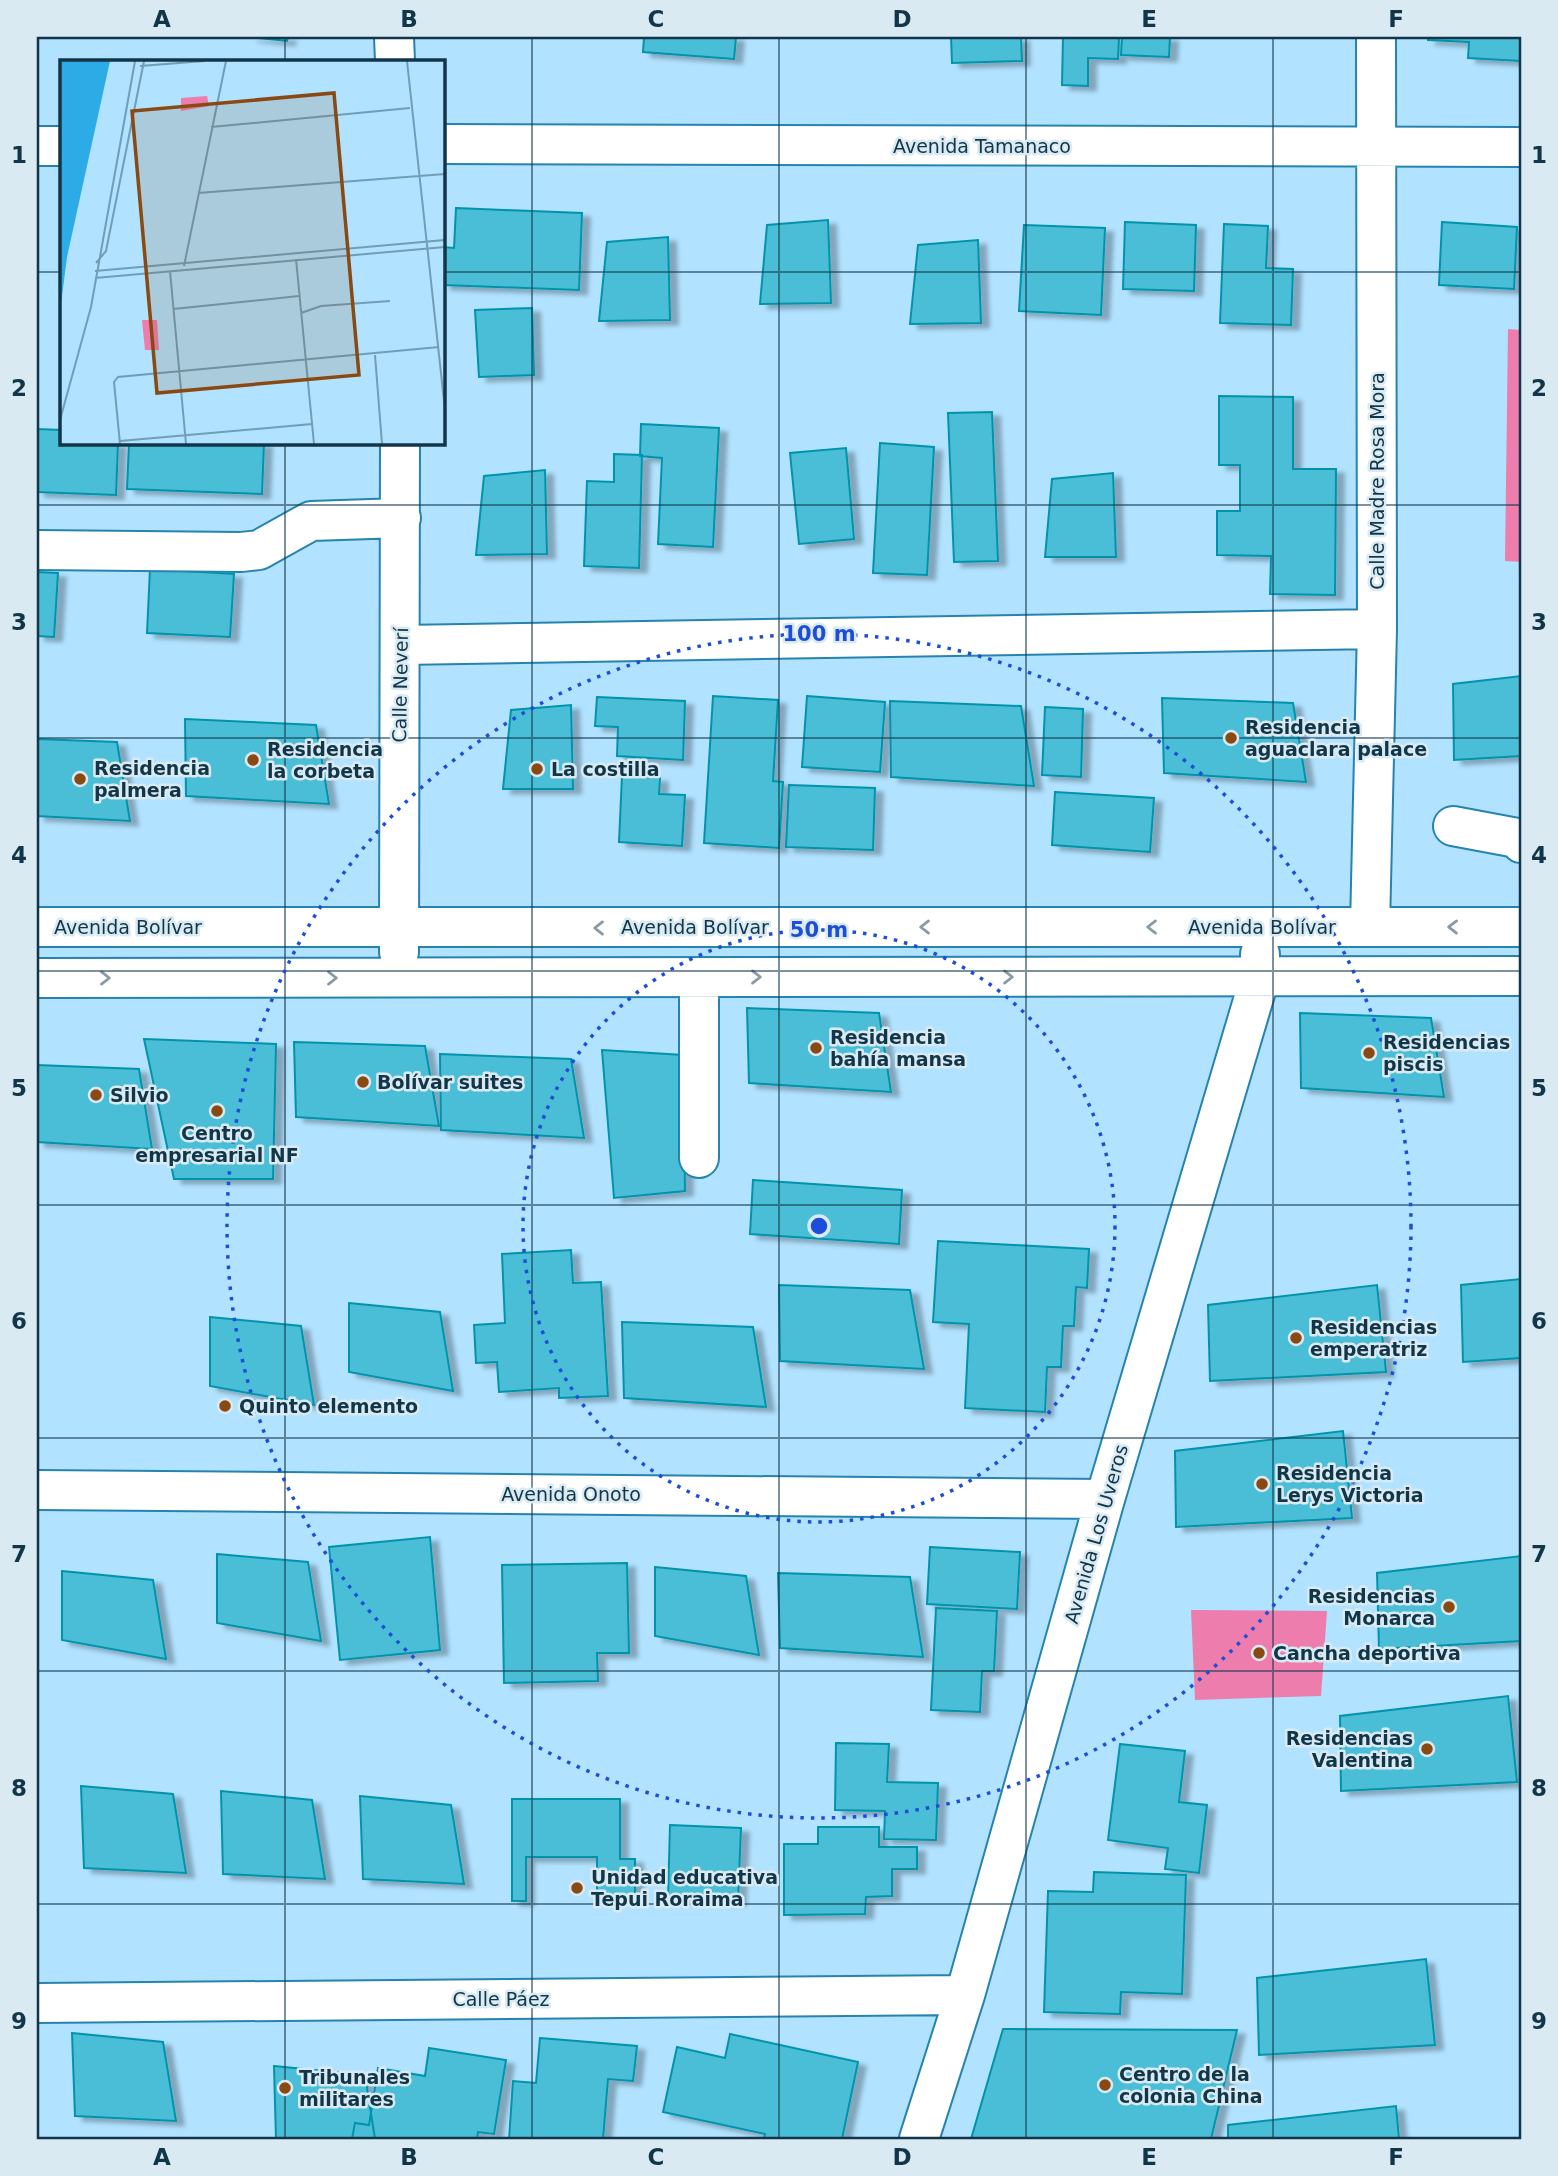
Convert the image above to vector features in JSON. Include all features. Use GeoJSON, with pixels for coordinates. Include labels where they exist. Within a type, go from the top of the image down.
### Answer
{"type":"FeatureCollection","features":[{"type":"Feature","properties":{"kind":"street"},"geometry":{"type":"LineString","coordinates":[[394,37],[395,60]]}},
{"type":"Feature","properties":{"kind":"street","name":"Calle Madre Rosa Mora"},"geometry":{"type":"LineString","coordinates":[[1370,926],[1377,629],[1376,37]]}},
{"type":"Feature","properties":{"kind":"street","name":"Avenida Tamanaco"},"geometry":{"type":"LineString","coordinates":[[444,144],[1521,148]]}},
{"type":"Feature","properties":{"kind":"street"},"geometry":{"type":"LineString","coordinates":[[37,146],[60,146]]}},
{"type":"Feature","properties":{"kind":"street","name":"Calle Neverí"},"geometry":{"type":"LineString","coordinates":[[400,444],[401,645],[397,928],[401,978]]}},
{"type":"Feature","properties":{"kind":"street"},"geometry":{"type":"LineString","coordinates":[[37,550],[242,552],[259,550],[311,522],[401,517]]}},
{"type":"Feature","properties":{"kind":"street"},"geometry":{"type":"LineString","coordinates":[[401,645],[1377,629]]}},
{"type":"Feature","properties":{"kind":"street"},"geometry":{"type":"LineString","coordinates":[[1453,826],[1517,838],[1521,844]]}},
{"type":"Feature","properties":{"kind":"street","name":"Avenida Bolívar"},"geometry":{"type":"LineString","coordinates":[[37,927],[1521,928]]}},
{"type":"Feature","properties":{"kind":"street","name":"Avenida Los Uveros"},"geometry":{"type":"LineString","coordinates":[[919,2139],[965,1996],[1105,1499],[1260,977],[1259,927]]}},
{"type":"Feature","properties":{"kind":"street"},"geometry":{"type":"LineString","coordinates":[[37,978],[1521,976]]}},
{"type":"Feature","properties":{"kind":"street"},"geometry":{"type":"LineString","coordinates":[[699,977],[699,1158]]}},
{"type":"Feature","properties":{"kind":"street","name":"Avenida Onoto"},"geometry":{"type":"LineString","coordinates":[[37,1490],[1105,1499]]}},
{"type":"Feature","properties":{"kind":"street","name":"Calle Páez"},"geometry":{"type":"LineString","coordinates":[[37,2003],[965,1996]]}},
{"type":"Feature","properties":{"kind":"shaded area"},"geometry":{"type":"Polygon","coordinates":[[[1508,329],[1521,330],[1521,562],[1505,561],[1508,329]]]}},
{"type":"Feature","properties":{"kind":"shaded area","name":"Cancha deportiva"},"geometry":{"type":"Polygon","coordinates":[[[1191,1610],[1327,1611],[1321,1696],[1195,1700],[1191,1610]]]}},
{"type":"Feature","properties":{"kind":"building"},"geometry":{"type":"Polygon","coordinates":[[[249,37],[288,37],[287,41],[249,37]]]}},
{"type":"Feature","properties":{"kind":"building"},"geometry":{"type":"Polygon","coordinates":[[[644,37],[736,37],[734,59],[643,52],[644,37]]]}},
{"type":"Feature","properties":{"kind":"building"},"geometry":{"type":"Polygon","coordinates":[[[951,37],[1021,37],[1022,61],[952,63],[951,37]]]}},
{"type":"Feature","properties":{"kind":"building"},"geometry":{"type":"Polygon","coordinates":[[[1063,37],[1119,37],[1118,59],[1088,58],[1088,86],[1062,85],[1063,37]]]}},
{"type":"Feature","properties":{"kind":"building"},"geometry":{"type":"Polygon","coordinates":[[[1122,37],[1170,37],[1169,57],[1121,55],[1122,37]]]}},
{"type":"Feature","properties":{"kind":"building"},"geometry":{"type":"Polygon","coordinates":[[[1428,37],[1521,37],[1521,61],[1468,58],[1469,42],[1428,40],[1428,37]]]}},
{"type":"Feature","properties":{"kind":"building"},"geometry":{"type":"Polygon","coordinates":[[[456,208],[582,213],[579,290],[444,285],[444,247],[454,248],[456,208]]]}},
{"type":"Feature","properties":{"kind":"building"},"geometry":{"type":"Polygon","coordinates":[[[828,220],[831,303],[760,304],[767,225],[828,220]]]}},
{"type":"Feature","properties":{"kind":"building"},"geometry":{"type":"Polygon","coordinates":[[[1125,222],[1196,225],[1194,291],[1123,289],[1125,222]]]}},
{"type":"Feature","properties":{"kind":"building"},"geometry":{"type":"Polygon","coordinates":[[[1442,222],[1517,227],[1514,289],[1439,285],[1442,222]]]}},
{"type":"Feature","properties":{"kind":"building"},"geometry":{"type":"Polygon","coordinates":[[[1224,224],[1268,226],[1266,268],[1293,269],[1291,325],[1220,323],[1224,224]]]}},
{"type":"Feature","properties":{"kind":"building"},"geometry":{"type":"Polygon","coordinates":[[[1024,225],[1105,228],[1101,315],[1019,311],[1024,225]]]}},
{"type":"Feature","properties":{"kind":"building"},"geometry":{"type":"Polygon","coordinates":[[[668,237],[670,320],[599,321],[607,242],[668,237]]]}},
{"type":"Feature","properties":{"kind":"building"},"geometry":{"type":"Polygon","coordinates":[[[978,240],[981,323],[910,324],[918,245],[978,240]]]}},
{"type":"Feature","properties":{"kind":"building"},"geometry":{"type":"Polygon","coordinates":[[[532,308],[534,375],[479,377],[475,310],[532,308]]]}},
{"type":"Feature","properties":{"kind":"building"},"geometry":{"type":"Polygon","coordinates":[[[1219,396],[1293,397],[1293,469],[1336,469],[1335,595],[1270,594],[1271,556],[1217,555],[1217,511],[1240,511],[1240,465],[1219,465],[1219,396]]]}},
{"type":"Feature","properties":{"kind":"building"},"geometry":{"type":"Polygon","coordinates":[[[992,412],[998,561],[954,562],[948,413],[992,412]]]}},
{"type":"Feature","properties":{"kind":"building"},"geometry":{"type":"Polygon","coordinates":[[[641,424],[719,428],[713,547],[658,544],[662,458],[640,456],[641,424]]]}},
{"type":"Feature","properties":{"kind":"building"},"geometry":{"type":"Polygon","coordinates":[[[37,429],[60,430],[60,444],[118,444],[116,495],[37,492],[37,429]]]}},
{"type":"Feature","properties":{"kind":"building"},"geometry":{"type":"Polygon","coordinates":[[[880,443],[934,447],[927,575],[873,573],[880,443]]]}},
{"type":"Feature","properties":{"kind":"building"},"geometry":{"type":"Polygon","coordinates":[[[129,444],[264,444],[262,494],[127,489],[129,444]]]}},
{"type":"Feature","properties":{"kind":"building"},"geometry":{"type":"Polygon","coordinates":[[[846,448],[854,539],[799,544],[790,453],[846,448]]]}},
{"type":"Feature","properties":{"kind":"building"},"geometry":{"type":"Polygon","coordinates":[[[614,454],[642,455],[639,568],[584,566],[587,481],[614,482],[614,454]]]}},
{"type":"Feature","properties":{"kind":"building"},"geometry":{"type":"Polygon","coordinates":[[[545,470],[547,554],[476,555],[484,476],[545,470]]]}},
{"type":"Feature","properties":{"kind":"building"},"geometry":{"type":"Polygon","coordinates":[[[1113,473],[1116,557],[1045,557],[1052,479],[1113,473]]]}},
{"type":"Feature","properties":{"kind":"building"},"geometry":{"type":"Polygon","coordinates":[[[150,569],[234,574],[230,637],[147,633],[150,569]]]}},
{"type":"Feature","properties":{"kind":"building"},"geometry":{"type":"Polygon","coordinates":[[[37,572],[58,573],[54,637],[37,636],[37,572]]]}},
{"type":"Feature","properties":{"kind":"building"},"geometry":{"type":"Polygon","coordinates":[[[1521,676],[1521,756],[1454,760],[1453,684],[1521,676]]]}},
{"type":"Feature","properties":{"kind":"building"},"geometry":{"type":"Polygon","coordinates":[[[713,696],[778,700],[773,781],[783,782],[779,848],[704,843],[713,696]]]}},
{"type":"Feature","properties":{"kind":"building"},"geometry":{"type":"Polygon","coordinates":[[[807,696],[885,702],[880,772],[802,767],[807,696]]]}},
{"type":"Feature","properties":{"kind":"building"},"geometry":{"type":"Polygon","coordinates":[[[597,697],[685,701],[683,760],[617,756],[618,727],[595,726],[597,697]]]}},
{"type":"Feature","properties":{"kind":"building","name":"Residencia aguaclara palace"},"geometry":{"type":"Polygon","coordinates":[[[1162,698],[1293,703],[1306,782],[1164,773],[1162,698]]]}},
{"type":"Feature","properties":{"kind":"building"},"geometry":{"type":"Polygon","coordinates":[[[890,701],[1021,706],[1034,786],[891,777],[890,701]]]}},
{"type":"Feature","properties":{"kind":"building"},"geometry":{"type":"Polygon","coordinates":[[[571,705],[573,789],[503,789],[511,710],[571,705]]]}},
{"type":"Feature","properties":{"kind":"building"},"geometry":{"type":"Polygon","coordinates":[[[1045,707],[1083,709],[1081,777],[1042,775],[1045,707]]]}},
{"type":"Feature","properties":{"kind":"building","name":"Residencia la corbeta"},"geometry":{"type":"Polygon","coordinates":[[[185,719],[316,725],[329,804],[186,796],[185,719]]]}},
{"type":"Feature","properties":{"kind":"building","name":"Residencia palmera"},"geometry":{"type":"Polygon","coordinates":[[[37,739],[117,742],[130,821],[37,816],[37,739]]]}},
{"type":"Feature","properties":{"kind":"building"},"geometry":{"type":"Polygon","coordinates":[[[622,776],[660,778],[659,794],[685,795],[682,846],[619,842],[622,776]]]}},
{"type":"Feature","properties":{"kind":"building"},"geometry":{"type":"Polygon","coordinates":[[[789,785],[875,788],[873,850],[786,847],[789,785]]]}},
{"type":"Feature","properties":{"kind":"building"},"geometry":{"type":"Polygon","coordinates":[[[1055,792],[1154,798],[1150,852],[1052,845],[1055,792]]]}},
{"type":"Feature","properties":{"kind":"building","name":"Residencia bahía mansa"},"geometry":{"type":"Polygon","coordinates":[[[747,1008],[879,1013],[891,1092],[749,1083],[747,1008]]]}},
{"type":"Feature","properties":{"kind":"building","name":"Residencias piscis"},"geometry":{"type":"Polygon","coordinates":[[[1300,1013],[1431,1018],[1444,1097],[1301,1088],[1300,1013]]]}},
{"type":"Feature","properties":{"kind":"building","name":"Centro empresarial NF"},"geometry":{"type":"Polygon","coordinates":[[[144,1039],[276,1044],[273,1179],[174,1179],[144,1039]]]}},
{"type":"Feature","properties":{"kind":"building","name":"Bolívar suites"},"geometry":{"type":"Polygon","coordinates":[[[294,1042],[425,1046],[439,1126],[296,1117],[294,1042]]]}},
{"type":"Feature","properties":{"kind":"building"},"geometry":{"type":"Polygon","coordinates":[[[602,1050],[683,1055],[685,1191],[614,1198],[602,1050]]]}},
{"type":"Feature","properties":{"kind":"building"},"geometry":{"type":"Polygon","coordinates":[[[440,1054],[571,1059],[584,1138],[441,1130],[440,1054]]]}},
{"type":"Feature","properties":{"kind":"building"},"geometry":{"type":"Polygon","coordinates":[[[37,1065],[139,1069],[152,1149],[37,1142],[37,1065]]]}},
{"type":"Feature","properties":{"kind":"building"},"geometry":{"type":"Polygon","coordinates":[[[753,1180],[902,1190],[899,1244],[750,1234],[753,1180]]]}},
{"type":"Feature","properties":{"kind":"building"},"geometry":{"type":"Polygon","coordinates":[[[938,1241],[1089,1249],[1087,1288],[1076,1287],[1074,1326],[1063,1326],[1061,1367],[1047,1367],[1045,1412],[965,1408],[969,1324],[933,1322],[938,1241]]]}},
{"type":"Feature","properties":{"kind":"building"},"geometry":{"type":"Polygon","coordinates":[[[571,1250],[573,1283],[601,1282],[608,1396],[559,1398],[559,1388],[499,1392],[497,1362],[476,1363],[474,1325],[505,1323],[502,1254],[571,1250]]]}},
{"type":"Feature","properties":{"kind":"building"},"geometry":{"type":"Polygon","coordinates":[[[1521,1279],[1521,1358],[1463,1362],[1461,1285],[1521,1279]]]}},
{"type":"Feature","properties":{"kind":"building"},"geometry":{"type":"Polygon","coordinates":[[[779,1285],[910,1290],[924,1369],[780,1361],[779,1285]]]}},
{"type":"Feature","properties":{"kind":"building","name":"Residencias emperatriz"},"geometry":{"type":"Polygon","coordinates":[[[1377,1285],[1386,1372],[1210,1381],[1208,1305],[1377,1285]]]}},
{"type":"Feature","properties":{"kind":"building"},"geometry":{"type":"Polygon","coordinates":[[[349,1303],[440,1312],[453,1391],[349,1372],[349,1303]]]}},
{"type":"Feature","properties":{"kind":"building"},"geometry":{"type":"Polygon","coordinates":[[[210,1317],[301,1326],[314,1405],[210,1386],[210,1317]]]}},
{"type":"Feature","properties":{"kind":"building"},"geometry":{"type":"Polygon","coordinates":[[[622,1322],[753,1327],[766,1407],[624,1398],[622,1322]]]}},
{"type":"Feature","properties":{"kind":"building","name":"Residencia Lerys Victoria"},"geometry":{"type":"Polygon","coordinates":[[[1343,1431],[1352,1518],[1176,1527],[1175,1451],[1343,1431]]]}},
{"type":"Feature","properties":{"kind":"building"},"geometry":{"type":"Polygon","coordinates":[[[430,1537],[440,1650],[340,1660],[329,1547],[430,1537]]]}},
{"type":"Feature","properties":{"kind":"building"},"geometry":{"type":"Polygon","coordinates":[[[930,1547],[1020,1552],[1017,1609],[927,1604],[930,1547]]]}},
{"type":"Feature","properties":{"kind":"building"},"geometry":{"type":"Polygon","coordinates":[[[217,1554],[308,1562],[321,1641],[217,1623],[217,1554]]]}},
{"type":"Feature","properties":{"kind":"building","name":"Residencias Monarca"},"geometry":{"type":"Polygon","coordinates":[[[1521,1556],[1521,1641],[1379,1649],[1377,1573],[1521,1556]]]}},
{"type":"Feature","properties":{"kind":"building"},"geometry":{"type":"Polygon","coordinates":[[[627,1563],[629,1653],[597,1653],[598,1681],[504,1683],[502,1565],[627,1563]]]}},
{"type":"Feature","properties":{"kind":"building"},"geometry":{"type":"Polygon","coordinates":[[[655,1567],[746,1576],[759,1655],[655,1636],[655,1567]]]}},
{"type":"Feature","properties":{"kind":"building"},"geometry":{"type":"Polygon","coordinates":[[[62,1571],[153,1580],[166,1659],[62,1640],[62,1571]]]}},
{"type":"Feature","properties":{"kind":"building"},"geometry":{"type":"Polygon","coordinates":[[[778,1573],[910,1577],[923,1657],[780,1648],[778,1573]]]}},
{"type":"Feature","properties":{"kind":"building"},"geometry":{"type":"Polygon","coordinates":[[[936,1608],[997,1611],[994,1671],[982,1671],[980,1712],[931,1710],[936,1608]]]}},
{"type":"Feature","properties":{"kind":"building","name":"Residencias Valentina"},"geometry":{"type":"Polygon","coordinates":[[[1508,1696],[1517,1782],[1341,1791],[1340,1716],[1508,1696]]]}},
{"type":"Feature","properties":{"kind":"building"},"geometry":{"type":"Polygon","coordinates":[[[836,1743],[889,1744],[887,1782],[938,1783],[936,1840],[884,1839],[885,1811],[835,1810],[836,1743]]]}},
{"type":"Feature","properties":{"kind":"building"},"geometry":{"type":"Polygon","coordinates":[[[1120,1744],[1185,1751],[1179,1802],[1207,1805],[1199,1873],[1165,1869],[1168,1848],[1108,1840],[1120,1744]]]}},
{"type":"Feature","properties":{"kind":"building"},"geometry":{"type":"Polygon","coordinates":[[[81,1786],[173,1794],[186,1873],[84,1868],[81,1786]]]}},
{"type":"Feature","properties":{"kind":"building"},"geometry":{"type":"Polygon","coordinates":[[[221,1791],[312,1800],[325,1879],[223,1874],[221,1791]]]}},
{"type":"Feature","properties":{"kind":"building"},"geometry":{"type":"Polygon","coordinates":[[[360,1796],[451,1805],[464,1884],[363,1879],[360,1796]]]}},
{"type":"Feature","properties":{"kind":"building"},"geometry":{"type":"Polygon","coordinates":[[[512,1799],[620,1799],[620,1859],[635,1859],[635,1898],[597,1898],[597,1857],[526,1857],[526,1901],[512,1901],[512,1799]]]}},
{"type":"Feature","properties":{"kind":"building"},"geometry":{"type":"Polygon","coordinates":[[[670,1825],[741,1828],[738,1901],[668,1898],[670,1825]]]}},
{"type":"Feature","properties":{"kind":"building"},"geometry":{"type":"Polygon","coordinates":[[[818,1827],[879,1827],[879,1847],[917,1847],[917,1869],[892,1869],[892,1896],[866,1897],[865,1914],[784,1915],[784,1844],[818,1844],[818,1827]]]}},
{"type":"Feature","properties":{"kind":"building"},"geometry":{"type":"Polygon","coordinates":[[[1094,1872],[1186,1875],[1182,1994],[1121,1992],[1120,2014],[1044,2012],[1048,1891],[1093,1892],[1094,1872]]]}},
{"type":"Feature","properties":{"kind":"building"},"geometry":{"type":"Polygon","coordinates":[[[1426,1959],[1435,2045],[1259,2055],[1257,1978],[1426,1959]]]}},
{"type":"Feature","properties":{"kind":"building","name":"Centro de la colonia China"},"geometry":{"type":"Polygon","coordinates":[[[1003,2029],[1237,2030],[1211,2139],[971,2139],[1003,2029]]]}},
{"type":"Feature","properties":{"kind":"building"},"geometry":{"type":"Polygon","coordinates":[[[72,2033],[163,2042],[176,2121],[75,2116],[72,2033]]]}},
{"type":"Feature","properties":{"kind":"building"},"geometry":{"type":"Polygon","coordinates":[[[730,2034],[858,2062],[842,2139],[764,2139],[765,2134],[663,2112],[677,2047],[725,2058],[730,2034]]]}},
{"type":"Feature","properties":{"kind":"building"},"geometry":{"type":"Polygon","coordinates":[[[540,2038],[637,2046],[633,2081],[608,2079],[603,2139],[509,2139],[513,2081],[536,2083],[540,2038]]]}},
{"type":"Feature","properties":{"kind":"building"},"geometry":{"type":"Polygon","coordinates":[[[429,2048],[506,2060],[494,2134],[478,2132],[477,2139],[352,2139],[355,2123],[369,2125],[378,2068],[425,2076],[429,2048]]]}},
{"type":"Feature","properties":{"kind":"building"},"geometry":{"type":"Polygon","coordinates":[[[274,2066],[365,2075],[375,2139],[276,2139],[274,2066]]]}},
{"type":"Feature","properties":{"kind":"building"},"geometry":{"type":"Polygon","coordinates":[[[1396,2106],[1399,2139],[1228,2139],[1228,2125],[1396,2106]]]}},
{"type":"Feature","properties":{"kind":"place","name":"Residencia aguaclara palace"},"geometry":{"type":"Point","coordinates":[1231,738]}},
{"type":"Feature","properties":{"kind":"place","name":"Residencia la corbeta"},"geometry":{"type":"Point","coordinates":[253,760]}},
{"type":"Feature","properties":{"kind":"place","name":"La costilla"},"geometry":{"type":"Point","coordinates":[537,769]}},
{"type":"Feature","properties":{"kind":"place","name":"Residencia palmera"},"geometry":{"type":"Point","coordinates":[80,779]}},
{"type":"Feature","properties":{"kind":"place","name":"Residencia bahía mansa"},"geometry":{"type":"Point","coordinates":[816,1048]}},
{"type":"Feature","properties":{"kind":"place","name":"Residencias piscis"},"geometry":{"type":"Point","coordinates":[1369,1053]}},
{"type":"Feature","properties":{"kind":"place","name":"Bolívar suites"},"geometry":{"type":"Point","coordinates":[363,1082]}},
{"type":"Feature","properties":{"kind":"place","name":"Silvio"},"geometry":{"type":"Point","coordinates":[96,1095]}},
{"type":"Feature","properties":{"kind":"place","name":"Centro empresarial NF"},"geometry":{"type":"Point","coordinates":[217,1111]}},
{"type":"Feature","properties":{"kind":"place","name":"Residencias emperatriz"},"geometry":{"type":"Point","coordinates":[1296,1338]}},
{"type":"Feature","properties":{"kind":"place","name":"Quinto elemento"},"geometry":{"type":"Point","coordinates":[225,1406]}},
{"type":"Feature","properties":{"kind":"place","name":"Residencia Lerys Victoria"},"geometry":{"type":"Point","coordinates":[1262,1484]}},
{"type":"Feature","properties":{"kind":"place","name":"Residencias Monarca"},"geometry":{"type":"Point","coordinates":[1449,1607]}},
{"type":"Feature","properties":{"kind":"place","name":"Cancha deportiva"},"geometry":{"type":"Point","coordinates":[1259,1653]}},
{"type":"Feature","properties":{"kind":"place","name":"Residencias Valentina"},"geometry":{"type":"Point","coordinates":[1427,1749]}},
{"type":"Feature","properties":{"kind":"place","name":"Unidad educativa Tepui Roraima"},"geometry":{"type":"Point","coordinates":[577,1888]}},
{"type":"Feature","properties":{"kind":"place","name":"Centro de la colonia China"},"geometry":{"type":"Point","coordinates":[1105,2085]}},
{"type":"Feature","properties":{"kind":"place","name":"Tribunales militares"},"geometry":{"type":"Point","coordinates":[285,2088]}}]}
